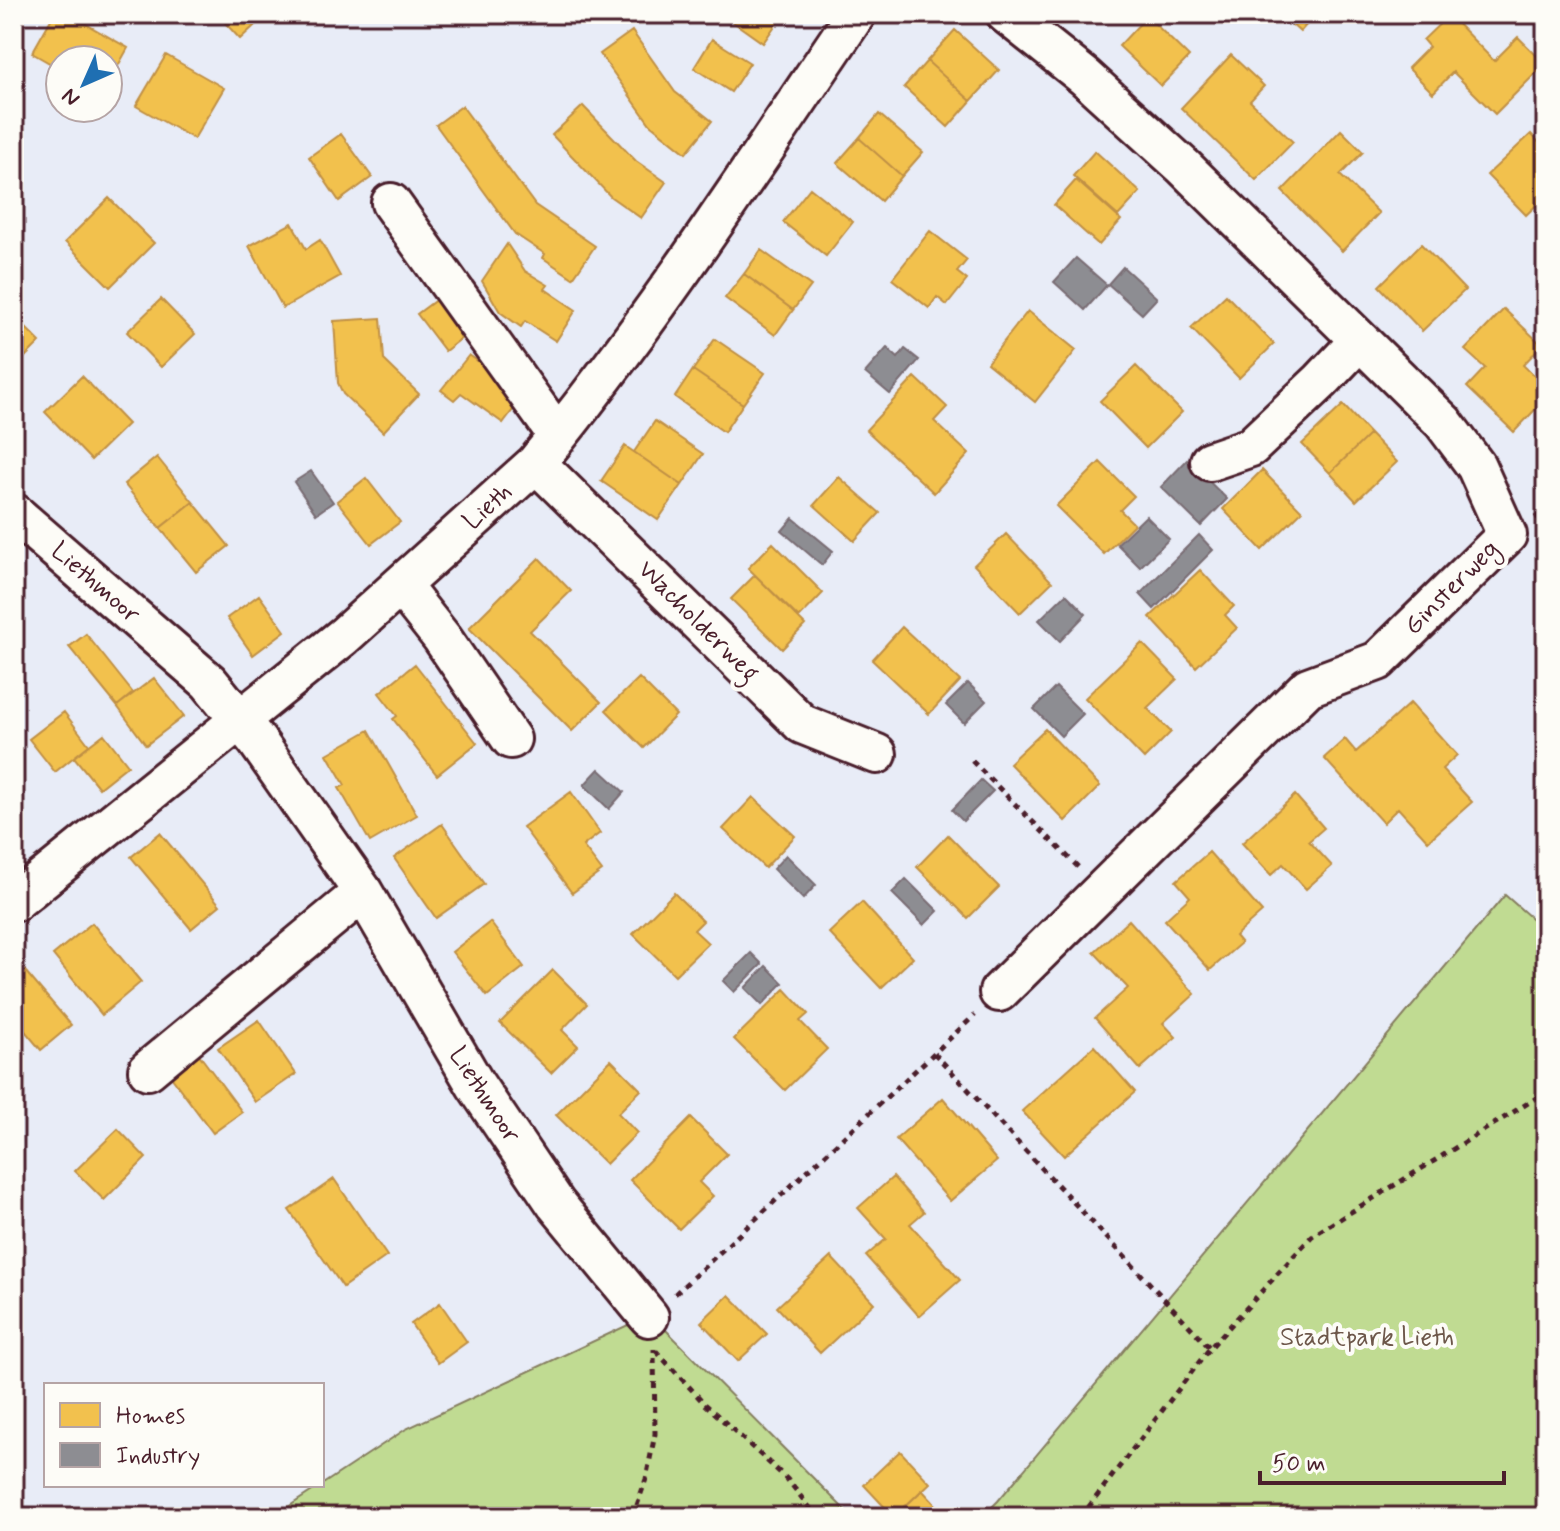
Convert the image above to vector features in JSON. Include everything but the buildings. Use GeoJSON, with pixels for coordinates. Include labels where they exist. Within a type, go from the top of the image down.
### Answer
{"type":"FeatureCollection","features":[{"type":"Feature","properties":{"kind":"street","name":"Lieth"},"geometry":{"type":"LineString","coordinates":[[14,902],[344,636],[547,450],[666,294],[856,14]]}},
{"type":"Feature","properties":{"kind":"street","name":"Ginsterweg"},"geometry":{"type":"LineString","coordinates":[[999,992],[1308,687],[1378,661],[1507,535],[1476,466],[1443,422],[1184,167],[1085,77],[1006,14]]}},
{"type":"Feature","properties":{"kind":"street","name":"Wacholderweg"},"geometry":{"type":"LineString","coordinates":[[391,203],[547,450],[802,724],[877,754]]}},
{"type":"Feature","properties":{"kind":"street"},"geometry":{"type":"LineString","coordinates":[[1210,461],[1251,447],[1359,341]]}},
{"type":"Feature","properties":{"kind":"street","name":"Liethmoor"},"geometry":{"type":"LineString","coordinates":[[14,513],[209,682],[241,721],[363,892],[475,1084],[556,1204],[652,1333]]}},
{"type":"Feature","properties":{"kind":"street"},"geometry":{"type":"LineString","coordinates":[[401,586],[442,638],[511,739]]}},
{"type":"Feature","properties":{"kind":"street"},"geometry":{"type":"LineString","coordinates":[[148,1070],[363,892]]}},
{"type":"Feature","properties":{"kind":"path"},"geometry":{"type":"LineString","coordinates":[[972,761],[1101,890]]}},
{"type":"Feature","properties":{"kind":"path"},"geometry":{"type":"LineString","coordinates":[[633,1517],[646,1479],[655,1434],[652,1333],[999,992]]}},
{"type":"Feature","properties":{"kind":"path"},"geometry":{"type":"LineString","coordinates":[[934,1053],[1210,1348]]}},
{"type":"Feature","properties":{"kind":"path"},"geometry":{"type":"LineString","coordinates":[[1081,1517],[1210,1348],[1312,1236],[1546,1092]]}},
{"type":"Feature","properties":{"kind":"path"},"geometry":{"type":"LineString","coordinates":[[652,1333],[705,1404],[787,1479],[817,1517]]}},
{"type":"Feature","properties":{"kind":"green space","name":"Stadtpark Lieth"},"geometry":{"type":"Polygon","coordinates":[[[1505,895],[1546,931],[1546,1517],[982,1517],[998,1501],[1505,895]]]}},
{"type":"Feature","properties":{"kind":"green space"},"geometry":{"type":"Polygon","coordinates":[[[628,1325],[663,1327],[852,1517],[273,1517],[318,1487],[324,1487],[324,1483],[406,1429],[628,1325]]]}}]}
